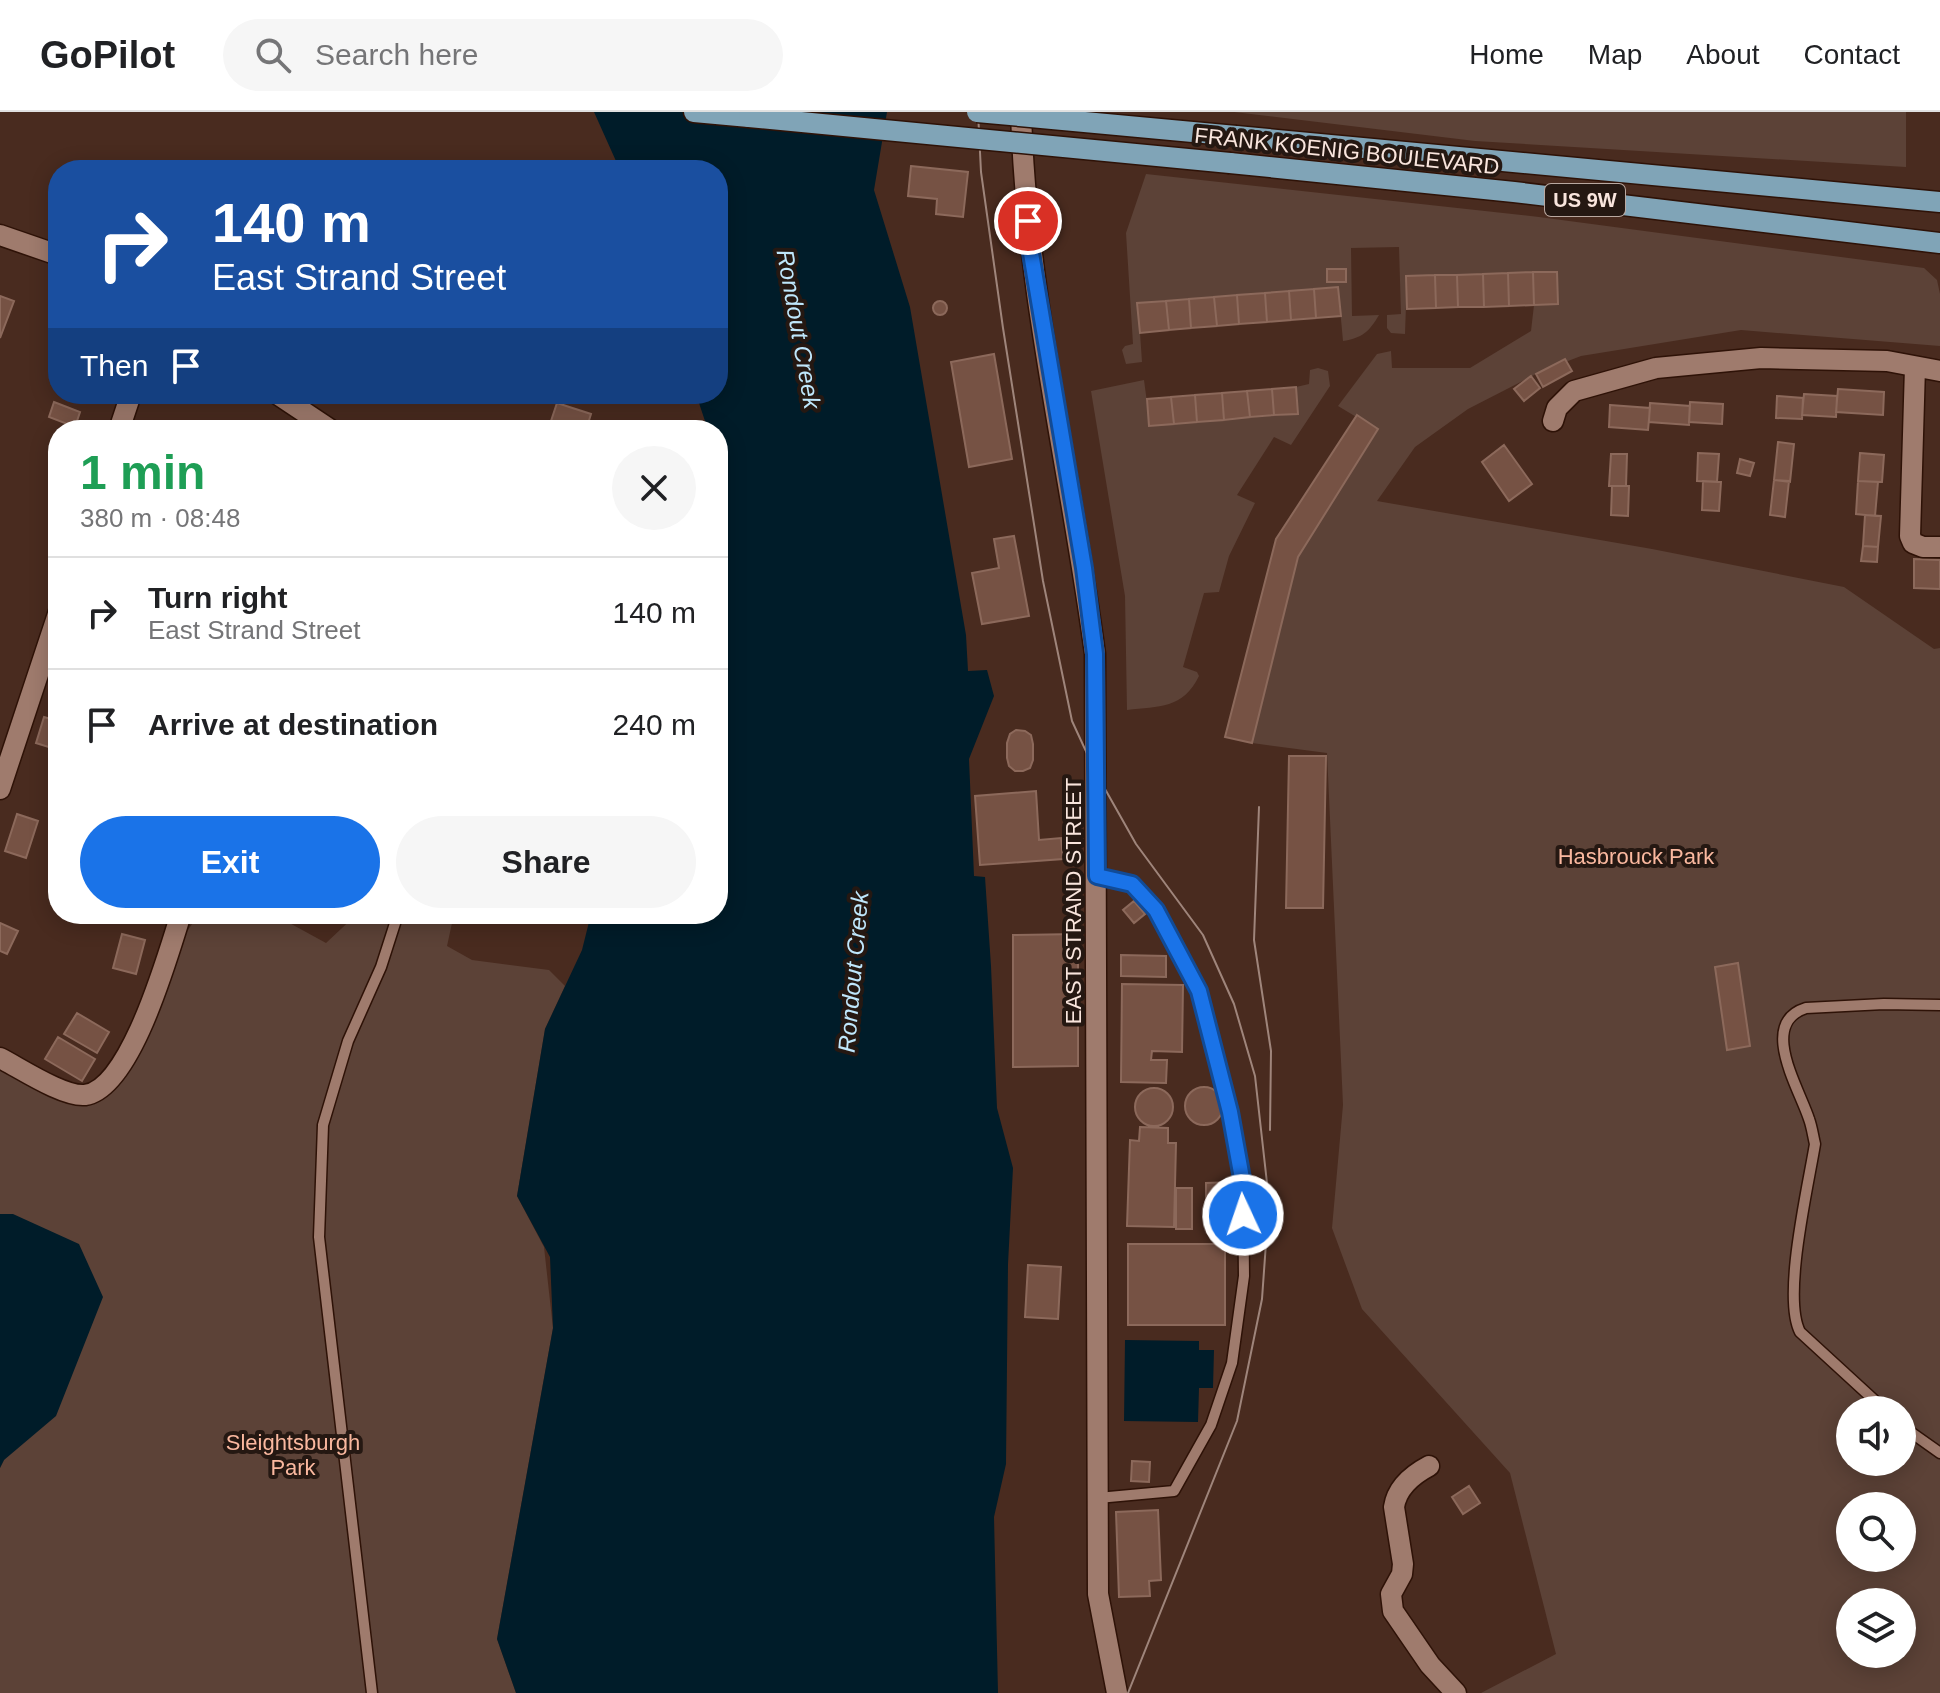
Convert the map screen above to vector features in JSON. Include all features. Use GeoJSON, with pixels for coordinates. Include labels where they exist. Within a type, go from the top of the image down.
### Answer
{"type":"FeatureCollection","features":[{"type":"Feature","properties":{"kind":"main road","name":"FRANK KOENIG BOULEVARD"},"geometry":{"type":"LineString","coordinates":[[694,112],[1500,190],[1940,243]]}},
{"type":"Feature","properties":{"kind":"main road","name":"FRANK KOENIG BOULEVARD"},"geometry":{"type":"LineString","coordinates":[[977,112],[1940,202]]}},
{"type":"Feature","properties":{"kind":"street","name":"EAST STRAND STREET"},"geometry":{"type":"LineString","coordinates":[[1021,112],[1031,253],[1084,568],[1095,654],[1098,1594],[1117,1693]]}},
{"type":"Feature","properties":{"kind":"street"},"geometry":{"type":"LineString","coordinates":[[0,235],[48,252]]}},
{"type":"Feature","properties":{"kind":"street"},"geometry":{"type":"LineString","coordinates":[[1553,421],[1557,408],[1574,391],[1656,368],[1761,358],[1887,361],[1940,371]]}},
{"type":"Feature","properties":{"kind":"street"},"geometry":{"type":"LineString","coordinates":[[1915,367],[1910,536],[1913,543],[1940,547]]}},
{"type":"Feature","properties":{"kind":"street"},"geometry":{"type":"LineString","coordinates":[[290,404],[310,420]]}},
{"type":"Feature","properties":{"kind":"street"},"geometry":{"type":"LineString","coordinates":[[0,789],[48,644]]}},
{"type":"Feature","properties":{"kind":"street"},"geometry":{"type":"LineString","coordinates":[[0,1058],[76,1095],[97,1091],[108,1083],[135,1041],[178,924]]}},
{"type":"Feature","properties":{"kind":"street"},"geometry":{"type":"LineString","coordinates":[[1429,1466],[1403,1485],[1396,1498],[1394,1507],[1403,1564],[1402,1574],[1391,1594],[1393,1611],[1430,1665],[1456,1693]]}},
{"type":"Feature","properties":{"kind":"lane"},"geometry":{"type":"LineString","coordinates":[[1097,876],[1132,884],[1156,910],[1199,991],[1230,1112],[1243,1184],[1244,1276],[1232,1363],[1211,1425],[1174,1491],[1098,1498]]}},
{"type":"Feature","properties":{"kind":"lane"},"geometry":{"type":"LineString","coordinates":[[372,1693],[319,1237],[323,1125],[348,1041],[381,967],[395,924]]}},
{"type":"Feature","properties":{"kind":"lane"},"geometry":{"type":"LineString","coordinates":[[1870,1396],[1800,1332],[1793,1319],[1793,1287],[1815,1144],[1810,1122],[1784,1055],[1784,1029],[1787,1019],[1794,1012],[1806,1008],[1940,1005]]}},
{"type":"Feature","properties":{"kind":"lane"},"geometry":{"type":"LineString","coordinates":[[1916,1436],[1940,1453]]}},
{"type":"Feature","properties":{"kind":"green space"},"geometry":{"type":"Polygon","coordinates":[[[1234,112],[1906,112],[1906,167],[1475,141],[1234,112]]]}},
{"type":"Feature","properties":{"kind":"green space","name":"Hasbrouck Park"},"geometry":{"type":"Polygon","coordinates":[[[1146,174],[1539,217],[1924,268],[1937,280],[1940,346],[1741,330],[1581,356],[1542,371],[1468,409],[1415,447],[1377,501],[1652,549],[1844,587],[1934,649],[1940,648],[1940,1693],[1481,1693],[1556,1654],[1510,1473],[1362,1309],[1332,1228],[1343,1105],[1327,753],[1252,743],[1298,557],[1378,430],[1338,406],[1377,354],[1391,351],[1392,368],[1470,368],[1531,331],[1534,305],[1557,304],[1557,272],[1407,276],[1405,334],[1391,333],[1387,328],[1387,315],[1401,314],[1399,247],[1351,248],[1352,316],[1379,315],[1360,336],[1343,341],[1338,287],[1138,303],[1142,362],[1126,364],[1122,350],[1133,344],[1126,233],[1146,174]]]}},
{"type":"Feature","properties":{"kind":"green space"},"geometry":{"type":"Polygon","coordinates":[[[1318,368],[1328,371],[1330,386],[1291,445],[1274,437],[1237,495],[1255,503],[1229,556],[1219,592],[1204,593],[1183,667],[1197,672],[1199,676],[1193,687],[1186,695],[1169,704],[1127,710],[1125,596],[1091,391],[1144,380],[1150,425],[1297,414],[1296,387],[1309,384],[1310,370],[1318,368]]]}},
{"type":"Feature","properties":{"kind":"green space","name":"Sleightsburgh Park"},"geometry":{"type":"Polygon","coordinates":[[[192,924],[291,924],[326,943],[346,924],[452,924],[447,946],[472,960],[549,970],[565,986],[545,1029],[517,1196],[544,1247],[553,1328],[497,1639],[516,1693],[0,1693],[0,1468],[4,1460],[13,1214],[0,1214],[0,1058],[60,1089],[97,1091],[166,962],[192,924]]]}},
{"type":"Feature","properties":{"kind":"water","name":"Rondout Creek"},"geometry":{"type":"Polygon","coordinates":[[[594,112],[887,112],[874,190],[910,307],[966,635],[968,671],[987,670],[994,696],[969,759],[974,876],[985,877],[997,1108],[1013,1168],[1008,1264],[1006,1464],[994,1517],[998,1693],[516,1693],[497,1639],[553,1328],[550,1257],[517,1196],[545,1029],[582,950],[588,924],[728,924],[728,420],[705,420],[699,404],[728,404],[728,160],[616,160],[594,112]]]}},
{"type":"Feature","properties":{"kind":"water"},"geometry":{"type":"Polygon","coordinates":[[[0,1214],[13,1214],[79,1244],[103,1297],[56,1416],[4,1460],[0,1468],[0,1214]]]}},
{"type":"Feature","properties":{"kind":"water"},"geometry":{"type":"Polygon","coordinates":[[[1125,1340],[1199,1341],[1199,1350],[1214,1350],[1213,1388],[1199,1388],[1198,1422],[1124,1421],[1125,1340]]]}},
{"type":"Feature","properties":{"kind":"building"},"geometry":{"type":"Polygon","coordinates":[[[911,166],[968,172],[963,217],[936,214],[937,199],[908,196],[911,166]]]}},
{"type":"Feature","properties":{"kind":"building"},"geometry":{"type":"Polygon","coordinates":[[[1327,269],[1346,269],[1346,282],[1327,282],[1327,269]]]}},
{"type":"Feature","properties":{"kind":"building"},"geometry":{"type":"Polygon","coordinates":[[[1533,272],[1534,305],[1509,306],[1508,273],[1533,272]]]}},
{"type":"Feature","properties":{"kind":"building"},"geometry":{"type":"Polygon","coordinates":[[[1533,272],[1557,272],[1558,304],[1534,305],[1533,272]]]}},
{"type":"Feature","properties":{"kind":"building"},"geometry":{"type":"Polygon","coordinates":[[[1508,273],[1509,306],[1484,307],[1483,274],[1508,273]]]}},
{"type":"Feature","properties":{"kind":"building"},"geometry":{"type":"Polygon","coordinates":[[[1483,274],[1484,307],[1458,307],[1457,275],[1483,274]]]}},
{"type":"Feature","properties":{"kind":"building"},"geometry":{"type":"Polygon","coordinates":[[[1435,275],[1457,275],[1458,307],[1436,308],[1435,275]]]}},
{"type":"Feature","properties":{"kind":"building"},"geometry":{"type":"Polygon","coordinates":[[[1435,275],[1436,308],[1407,309],[1406,276],[1435,275]]]}},
{"type":"Feature","properties":{"kind":"building"},"geometry":{"type":"Polygon","coordinates":[[[1338,287],[1341,316],[1316,318],[1314,289],[1338,287]]]}},
{"type":"Feature","properties":{"kind":"building"},"geometry":{"type":"Polygon","coordinates":[[[1314,289],[1316,318],[1291,320],[1289,291],[1314,289]]]}},
{"type":"Feature","properties":{"kind":"building"},"geometry":{"type":"Polygon","coordinates":[[[1289,291],[1291,320],[1267,322],[1265,293],[1289,291]]]}},
{"type":"Feature","properties":{"kind":"building"},"geometry":{"type":"Polygon","coordinates":[[[1265,293],[1267,322],[1239,324],[1237,295],[1265,293]]]}},
{"type":"Feature","properties":{"kind":"building"},"geometry":{"type":"Polygon","coordinates":[[[1237,295],[1239,324],[1217,326],[1214,297],[1237,295]]]}},
{"type":"Feature","properties":{"kind":"building"},"geometry":{"type":"Polygon","coordinates":[[[0,296],[14,301],[0,338],[0,296]]]}},
{"type":"Feature","properties":{"kind":"building"},"geometry":{"type":"Polygon","coordinates":[[[1214,297],[1217,326],[1191,328],[1189,299],[1214,297]]]}},
{"type":"Feature","properties":{"kind":"building"},"geometry":{"type":"Polygon","coordinates":[[[1189,299],[1191,328],[1169,330],[1166,301],[1189,299]]]}},
{"type":"Feature","properties":{"kind":"building"},"geometry":{"type":"Polygon","coordinates":[[[940,301],[947,308],[940,315],[933,308],[940,301]]]}},
{"type":"Feature","properties":{"kind":"building"},"geometry":{"type":"Polygon","coordinates":[[[1166,301],[1169,330],[1140,333],[1137,303],[1166,301]]]}},
{"type":"Feature","properties":{"kind":"building"},"geometry":{"type":"Polygon","coordinates":[[[994,354],[1012,459],[969,467],[951,362],[994,354]]]}},
{"type":"Feature","properties":{"kind":"building"},"geometry":{"type":"Polygon","coordinates":[[[1565,359],[1572,371],[1543,387],[1536,374],[1565,359]]]}},
{"type":"Feature","properties":{"kind":"building"},"geometry":{"type":"Polygon","coordinates":[[[1531,376],[1540,388],[1524,401],[1514,389],[1531,376]]]}},
{"type":"Feature","properties":{"kind":"building"},"geometry":{"type":"Polygon","coordinates":[[[1296,387],[1298,414],[1274,415],[1272,389],[1296,387]]]}},
{"type":"Feature","properties":{"kind":"building"},"geometry":{"type":"Polygon","coordinates":[[[1272,389],[1274,415],[1250,417],[1247,391],[1272,389]]]}},
{"type":"Feature","properties":{"kind":"building"},"geometry":{"type":"Polygon","coordinates":[[[1838,389],[1884,392],[1883,415],[1836,412],[1838,389]]]}},
{"type":"Feature","properties":{"kind":"building"},"geometry":{"type":"Polygon","coordinates":[[[1247,391],[1250,417],[1224,420],[1222,393],[1247,391]]]}},
{"type":"Feature","properties":{"kind":"building"},"geometry":{"type":"Polygon","coordinates":[[[1222,393],[1224,420],[1197,422],[1195,395],[1222,393]]]}},
{"type":"Feature","properties":{"kind":"building"},"geometry":{"type":"Polygon","coordinates":[[[1804,394],[1837,396],[1836,417],[1802,415],[1804,394]]]}},
{"type":"Feature","properties":{"kind":"building"},"geometry":{"type":"Polygon","coordinates":[[[1195,395],[1197,422],[1174,424],[1171,397],[1195,395]]]}},
{"type":"Feature","properties":{"kind":"building"},"geometry":{"type":"Polygon","coordinates":[[[1777,396],[1803,398],[1802,419],[1776,418],[1777,396]]]}},
{"type":"Feature","properties":{"kind":"building"},"geometry":{"type":"Polygon","coordinates":[[[1171,397],[1174,424],[1149,426],[1147,399],[1171,397]]]}},
{"type":"Feature","properties":{"kind":"building"},"geometry":{"type":"Polygon","coordinates":[[[1690,402],[1723,404],[1722,424],[1689,422],[1690,402]]]}},
{"type":"Feature","properties":{"kind":"building"},"geometry":{"type":"Polygon","coordinates":[[[1650,403],[1690,406],[1689,425],[1649,422],[1650,403]]]}},
{"type":"Feature","properties":{"kind":"building"},"geometry":{"type":"Polygon","coordinates":[[[53,404],[80,412],[77,420],[49,417],[53,404]]]}},
{"type":"Feature","properties":{"kind":"building"},"geometry":{"type":"Polygon","coordinates":[[[557,404],[591,414],[589,420],[551,420],[557,404]]]}},
{"type":"Feature","properties":{"kind":"building"},"geometry":{"type":"Polygon","coordinates":[[[1610,405],[1650,408],[1648,430],[1609,427],[1610,405]]]}},
{"type":"Feature","properties":{"kind":"building"},"geometry":{"type":"Polygon","coordinates":[[[1357,415],[1378,429],[1298,557],[1252,743],[1225,737],[1276,539],[1357,415]]]}},
{"type":"Feature","properties":{"kind":"building"},"geometry":{"type":"Polygon","coordinates":[[[1778,442],[1794,444],[1790,482],[1774,480],[1778,442]]]}},
{"type":"Feature","properties":{"kind":"building"},"geometry":{"type":"Polygon","coordinates":[[[1504,445],[1532,484],[1509,501],[1482,462],[1504,445]]]}},
{"type":"Feature","properties":{"kind":"building"},"geometry":{"type":"Polygon","coordinates":[[[1698,453],[1719,454],[1717,482],[1697,481],[1698,453]]]}},
{"type":"Feature","properties":{"kind":"building"},"geometry":{"type":"Polygon","coordinates":[[[1860,453],[1884,455],[1882,482],[1858,481],[1860,453]]]}},
{"type":"Feature","properties":{"kind":"building"},"geometry":{"type":"Polygon","coordinates":[[[1611,454],[1627,454],[1626,486],[1609,486],[1611,454]]]}},
{"type":"Feature","properties":{"kind":"building"},"geometry":{"type":"Polygon","coordinates":[[[1740,459],[1754,463],[1750,476],[1737,473],[1740,459]]]}},
{"type":"Feature","properties":{"kind":"building"},"geometry":{"type":"Polygon","coordinates":[[[1774,480],[1789,481],[1785,517],[1770,515],[1774,480]]]}},
{"type":"Feature","properties":{"kind":"building"},"geometry":{"type":"Polygon","coordinates":[[[1703,481],[1721,482],[1719,511],[1702,510],[1703,481]]]}},
{"type":"Feature","properties":{"kind":"building"},"geometry":{"type":"Polygon","coordinates":[[[1858,481],[1878,482],[1875,516],[1856,514],[1858,481]]]}},
{"type":"Feature","properties":{"kind":"building"},"geometry":{"type":"Polygon","coordinates":[[[1612,486],[1629,486],[1628,516],[1611,515],[1612,486]]]}},
{"type":"Feature","properties":{"kind":"building"},"geometry":{"type":"Polygon","coordinates":[[[1865,515],[1881,516],[1878,547],[1863,546],[1865,515]]]}},
{"type":"Feature","properties":{"kind":"building"},"geometry":{"type":"Polygon","coordinates":[[[1014,536],[1029,616],[982,624],[972,573],[999,568],[994,539],[1014,536]]]}},
{"type":"Feature","properties":{"kind":"building"},"geometry":{"type":"Polygon","coordinates":[[[1863,546],[1878,547],[1877,562],[1861,561],[1863,546]]]}},
{"type":"Feature","properties":{"kind":"building"},"geometry":{"type":"Polygon","coordinates":[[[1914,559],[1940,560],[1940,589],[1914,588],[1914,559]]]}},
{"type":"Feature","properties":{"kind":"building"},"geometry":{"type":"Polygon","coordinates":[[[44,717],[48,718],[48,747],[36,743],[44,717]]]}},
{"type":"Feature","properties":{"kind":"building"},"geometry":{"type":"Polygon","coordinates":[[[1016,730],[1031,735],[1033,744],[1033,760],[1030,768],[1023,771],[1015,771],[1009,766],[1007,758],[1007,743],[1010,734],[1016,730]]]}},
{"type":"Feature","properties":{"kind":"building"},"geometry":{"type":"Polygon","coordinates":[[[1289,756],[1326,756],[1323,908],[1286,908],[1289,756]]]}},
{"type":"Feature","properties":{"kind":"building"},"geometry":{"type":"Polygon","coordinates":[[[1036,791],[1039,840],[1061,838],[1063,859],[980,865],[975,796],[1036,791]]]}},
{"type":"Feature","properties":{"kind":"building"},"geometry":{"type":"Polygon","coordinates":[[[17,814],[38,821],[26,858],[5,851],[17,814]]]}},
{"type":"Feature","properties":{"kind":"building"},"geometry":{"type":"Polygon","coordinates":[[[1134,901],[1145,914],[1134,923],[1123,910],[1134,901]]]}},
{"type":"Feature","properties":{"kind":"building"},"geometry":{"type":"Polygon","coordinates":[[[0,923],[18,931],[7,954],[0,951],[0,923]]]}},
{"type":"Feature","properties":{"kind":"building"},"geometry":{"type":"Polygon","coordinates":[[[122,934],[145,940],[136,974],[113,968],[122,934]]]}},
{"type":"Feature","properties":{"kind":"building"},"geometry":{"type":"Polygon","coordinates":[[[1078,934],[1078,1066],[1013,1067],[1013,935],[1078,934]]]}},
{"type":"Feature","properties":{"kind":"building"},"geometry":{"type":"Polygon","coordinates":[[[1121,955],[1166,956],[1166,977],[1121,976],[1121,955]]]}},
{"type":"Feature","properties":{"kind":"building"},"geometry":{"type":"Polygon","coordinates":[[[1738,963],[1750,1046],[1727,1050],[1715,967],[1738,963]]]}},
{"type":"Feature","properties":{"kind":"building"},"geometry":{"type":"Polygon","coordinates":[[[1122,984],[1183,985],[1182,1052],[1152,1051],[1151,1060],[1167,1060],[1166,1083],[1121,1082],[1122,984]]]}},
{"type":"Feature","properties":{"kind":"building"},"geometry":{"type":"Polygon","coordinates":[[[77,1013],[109,1032],[97,1053],[64,1034],[77,1013]]]}},
{"type":"Feature","properties":{"kind":"building"},"geometry":{"type":"Polygon","coordinates":[[[58,1037],[95,1059],[82,1081],[45,1059],[58,1037]]]}},
{"type":"Feature","properties":{"kind":"building"},"geometry":{"type":"Polygon","coordinates":[[[1204,1087],[1217,1093],[1223,1106],[1217,1119],[1204,1125],[1191,1119],[1185,1106],[1191,1093],[1204,1087]]]}},
{"type":"Feature","properties":{"kind":"building"},"geometry":{"type":"Polygon","coordinates":[[[1154,1088],[1168,1093],[1173,1107],[1168,1121],[1154,1126],[1140,1121],[1135,1107],[1140,1093],[1154,1088]]]}},
{"type":"Feature","properties":{"kind":"building"},"geometry":{"type":"Polygon","coordinates":[[[1140,1127],[1168,1128],[1168,1143],[1176,1143],[1174,1227],[1127,1226],[1130,1140],[1139,1141],[1140,1127]]]}},
{"type":"Feature","properties":{"kind":"building"},"geometry":{"type":"Polygon","coordinates":[[[1233,1182],[1233,1204],[1221,1199],[1206,1199],[1206,1183],[1233,1182]]]}},
{"type":"Feature","properties":{"kind":"building"},"geometry":{"type":"Polygon","coordinates":[[[1176,1188],[1192,1188],[1192,1229],[1176,1229],[1176,1188]]]}},
{"type":"Feature","properties":{"kind":"building"},"geometry":{"type":"Polygon","coordinates":[[[1220,1204],[1228,1207],[1231,1215],[1228,1223],[1220,1226],[1212,1223],[1209,1215],[1212,1207],[1220,1204]]]}},
{"type":"Feature","properties":{"kind":"building"},"geometry":{"type":"Polygon","coordinates":[[[1128,1244],[1225,1244],[1225,1325],[1128,1325],[1128,1244]]]}},
{"type":"Feature","properties":{"kind":"building"},"geometry":{"type":"Polygon","coordinates":[[[1028,1265],[1061,1267],[1058,1319],[1025,1317],[1028,1265]]]}},
{"type":"Feature","properties":{"kind":"building"},"geometry":{"type":"Polygon","coordinates":[[[1132,1461],[1150,1462],[1149,1482],[1131,1481],[1132,1461]]]}},
{"type":"Feature","properties":{"kind":"building"},"geometry":{"type":"Polygon","coordinates":[[[1469,1486],[1480,1503],[1463,1514],[1452,1497],[1469,1486]]]}},
{"type":"Feature","properties":{"kind":"building"},"geometry":{"type":"Polygon","coordinates":[[[1158,1510],[1161,1580],[1149,1581],[1150,1596],[1119,1597],[1116,1512],[1158,1510]]]}},
{"type":"Feature","properties":{"kind":"tram line"},"geometry":{"type":"LineString","coordinates":[[978,112],[981,172],[1003,328],[1043,581],[1072,721],[1096,773],[1136,844],[1203,935],[1234,1004],[1255,1076],[1269,1201],[1262,1299],[1237,1421],[1128,1693]]}},
{"type":"Feature","properties":{"kind":"tram line"},"geometry":{"type":"LineString","coordinates":[[1259,807],[1254,940],[1271,1051],[1270,1130]]}},
{"type":"Feature","properties":{"kind":"route"},"geometry":{"type":"LineString","coordinates":[[1028,221],[1095,654],[1097,876],[1132,884],[1156,910],[1199,991],[1230,1112],[1243,1184],[1243,1215]]}}]}
